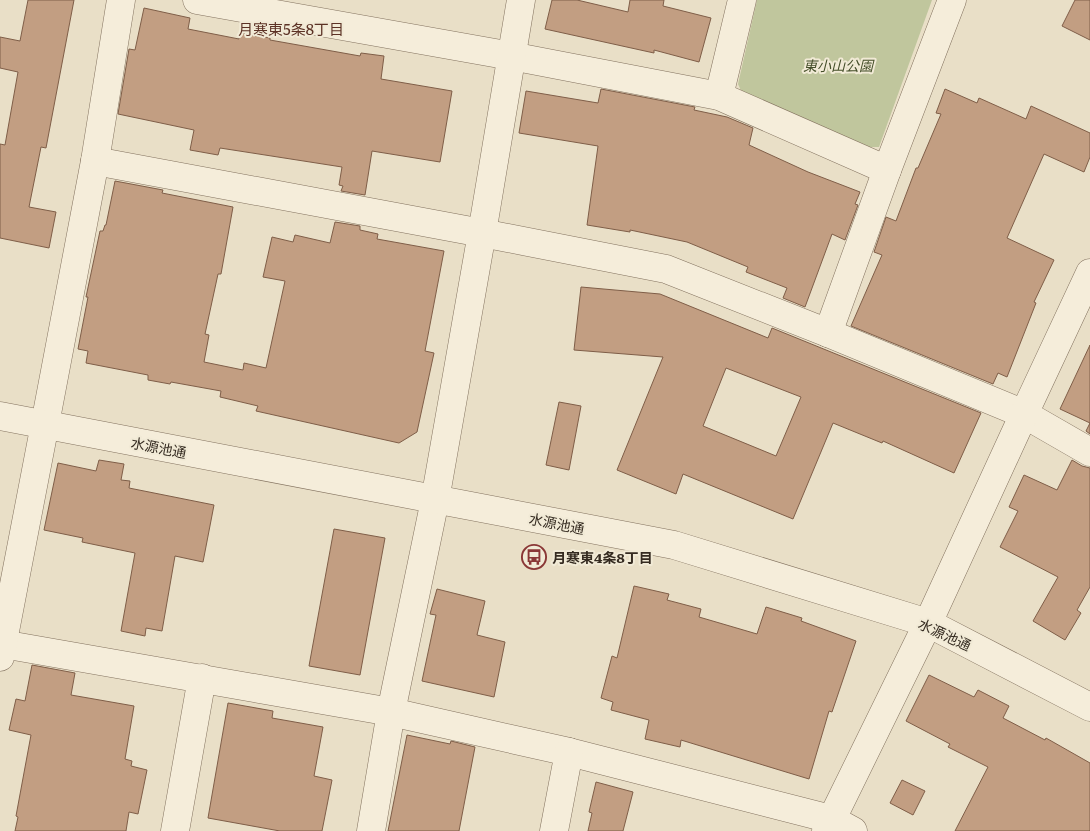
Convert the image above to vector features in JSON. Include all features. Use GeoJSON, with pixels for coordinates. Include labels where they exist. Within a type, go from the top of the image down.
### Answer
{"type":"FeatureCollection","features":[{"type":"Feature","properties":{"kind":"street"},"geometry":{"type":"LineString","coordinates":[[121,0],[95,161],[1,651],[202,678],[391,712],[569,752],[836,827],[1090,273]]}},
{"type":"Feature","properties":{"kind":"street"},"geometry":{"type":"LineString","coordinates":[[198,0],[511,56],[719,96],[887,170]]}},
{"type":"Feature","properties":{"kind":"street"},"geometry":{"type":"LineString","coordinates":[[371,831],[391,712],[435,500],[521,0]]}},
{"type":"Feature","properties":{"kind":"street"},"geometry":{"type":"LineString","coordinates":[[719,96],[742,0]]}},
{"type":"Feature","properties":{"kind":"street"},"geometry":{"type":"LineString","coordinates":[[828,333],[887,170],[952,0]]}},
{"type":"Feature","properties":{"kind":"street"},"geometry":{"type":"LineString","coordinates":[[95,161],[666,269],[1024,414],[1090,452]]}},
{"type":"Feature","properties":{"kind":"street","name":"水源池通"},"geometry":{"type":"LineString","coordinates":[[0,416],[674,545],[928,623],[1090,707]]}},
{"type":"Feature","properties":{"kind":"street"},"geometry":{"type":"LineString","coordinates":[[175,831],[202,678]]}},
{"type":"Feature","properties":{"kind":"street"},"geometry":{"type":"LineString","coordinates":[[554,831],[569,752]]}},
{"type":"Feature","properties":{"kind":"green space","name":"東小山公園"},"geometry":{"type":"Polygon","coordinates":[[[757,0],[932,0],[879,147],[868,147],[743,95],[738,84],[757,0]]]}},
{"type":"Feature","properties":{"kind":"building"},"geometry":{"type":"Polygon","coordinates":[[[28,0],[74,0],[46,148],[41,147],[29,207],[56,212],[49,248],[0,238],[0,144],[5,145],[18,72],[0,68],[0,37],[20,41],[28,0]]]}},
{"type":"Feature","properties":{"kind":"building"},"geometry":{"type":"Polygon","coordinates":[[[552,0],[577,0],[628,12],[630,0],[664,0],[663,6],[711,18],[699,62],[654,50],[654,53],[545,29],[552,0]]]}},
{"type":"Feature","properties":{"kind":"building"},"geometry":{"type":"Polygon","coordinates":[[[1075,0],[1090,0],[1090,40],[1062,26],[1075,0]]]}},
{"type":"Feature","properties":{"kind":"building"},"geometry":{"type":"Polygon","coordinates":[[[144,8],[190,18],[188,29],[239,39],[240,33],[360,56],[361,53],[384,56],[381,79],[452,91],[440,162],[372,151],[365,195],[341,191],[343,186],[339,185],[342,167],[220,148],[218,155],[190,150],[194,130],[118,114],[129,49],[135,50],[144,8]]]}},
{"type":"Feature","properties":{"kind":"building"},"geometry":{"type":"Polygon","coordinates":[[[601,89],[695,107],[694,110],[727,117],[753,128],[749,145],[808,172],[860,192],[855,204],[858,205],[845,240],[832,234],[805,307],[783,298],[787,288],[746,272],[748,267],[687,242],[630,230],[630,232],[587,225],[598,146],[519,133],[526,91],[598,103],[601,89]]]}},
{"type":"Feature","properties":{"kind":"building"},"geometry":{"type":"Polygon","coordinates":[[[945,89],[977,103],[979,98],[1026,119],[1031,106],[1090,133],[1090,157],[1084,172],[1044,154],[1007,238],[1054,260],[1034,302],[1036,303],[1007,377],[998,373],[993,384],[851,326],[882,255],[874,252],[886,217],[896,221],[916,168],[918,168],[941,114],[936,113],[945,89]]]}},
{"type":"Feature","properties":{"kind":"building"},"geometry":{"type":"Polygon","coordinates":[[[115,181],[163,190],[162,193],[233,207],[221,274],[218,274],[205,334],[209,335],[204,362],[243,370],[244,363],[266,368],[285,281],[263,277],[272,237],[293,242],[295,235],[330,243],[335,222],[360,226],[360,230],[378,234],[377,239],[444,251],[425,351],[434,353],[417,432],[399,443],[256,411],[258,406],[220,397],[221,391],[148,380],[148,375],[86,363],[88,351],[78,349],[88,297],[86,297],[100,231],[103,231],[106,225],[115,181]]]}},
{"type":"Feature","properties":{"kind":"building"},"geometry":{"type":"Polygon","coordinates":[[[581,287],[660,294],[768,338],[772,328],[981,413],[954,473],[883,441],[882,443],[833,423],[793,519],[683,474],[676,494],[617,470],[663,357],[574,350],[581,287]],[[726,368],[703,426],[776,456],[801,397],[726,368]]]}},
{"type":"Feature","properties":{"kind":"building"},"geometry":{"type":"Polygon","coordinates":[[[1090,345],[1090,423],[1060,409],[1090,345]]]}},
{"type":"Feature","properties":{"kind":"building"},"geometry":{"type":"Polygon","coordinates":[[[559,402],[581,406],[569,470],[546,465],[559,402]]]}},
{"type":"Feature","properties":{"kind":"building"},"geometry":{"type":"Polygon","coordinates":[[[1090,423],[1090,434],[1086,431],[1090,423]]]}},
{"type":"Feature","properties":{"kind":"building"},"geometry":{"type":"Polygon","coordinates":[[[99,460],[124,464],[121,480],[130,481],[129,488],[214,505],[203,562],[175,556],[162,631],[146,628],[145,636],[121,631],[135,553],[82,542],[83,538],[44,530],[58,463],[96,471],[99,460]]]}},
{"type":"Feature","properties":{"kind":"building"},"geometry":{"type":"Polygon","coordinates":[[[1072,460],[1090,468],[1090,587],[1077,610],[1081,613],[1065,640],[1033,621],[1058,577],[1000,547],[1018,511],[1009,507],[1024,475],[1057,490],[1072,460]]]}},
{"type":"Feature","properties":{"kind":"building"},"geometry":{"type":"Polygon","coordinates":[[[334,529],[385,538],[360,675],[309,666],[334,529]]]}},
{"type":"Feature","properties":{"kind":"building"},"geometry":{"type":"Polygon","coordinates":[[[634,586],[669,594],[667,600],[701,609],[699,617],[757,634],[766,607],[802,618],[801,621],[856,641],[832,712],[829,711],[809,779],[681,740],[680,747],[645,739],[649,720],[611,710],[613,702],[601,698],[612,656],[617,658],[634,586]]]}},
{"type":"Feature","properties":{"kind":"building"},"geometry":{"type":"Polygon","coordinates":[[[437,589],[485,601],[477,635],[505,642],[494,697],[422,681],[436,615],[430,614],[437,589]]]}},
{"type":"Feature","properties":{"kind":"building"},"geometry":{"type":"Polygon","coordinates":[[[32,665],[75,673],[71,695],[134,706],[125,759],[132,761],[131,766],[147,770],[138,814],[129,812],[126,831],[15,831],[31,735],[9,730],[16,699],[25,701],[32,665]]]}},
{"type":"Feature","properties":{"kind":"building"},"geometry":{"type":"Polygon","coordinates":[[[929,675],[974,697],[978,690],[1009,706],[1003,718],[1045,740],[1046,738],[1090,763],[1090,831],[955,831],[988,767],[948,747],[950,744],[906,721],[929,675]]]}},
{"type":"Feature","properties":{"kind":"building"},"geometry":{"type":"Polygon","coordinates":[[[228,703],[273,711],[272,718],[323,727],[314,776],[332,780],[322,831],[280,831],[208,818],[228,703]]]}},
{"type":"Feature","properties":{"kind":"building"},"geometry":{"type":"Polygon","coordinates":[[[407,735],[450,744],[451,741],[475,747],[459,831],[388,831],[407,735]]]}},
{"type":"Feature","properties":{"kind":"building"},"geometry":{"type":"Polygon","coordinates":[[[902,780],[925,791],[913,815],[890,803],[902,780]]]}},
{"type":"Feature","properties":{"kind":"building"},"geometry":{"type":"Polygon","coordinates":[[[596,782],[633,792],[623,831],[588,831],[592,813],[589,812],[596,782]]]}},
{"type":"Feature","properties":{"kind":"place","name":"月寒東4条8丁目"},"geometry":{"type":"Point","coordinates":[534,557]}},
{"type":"Feature","properties":{"kind":"district","name":"月寒東5条8丁目"},"geometry":{"type":"Point","coordinates":[291,28]}}]}
